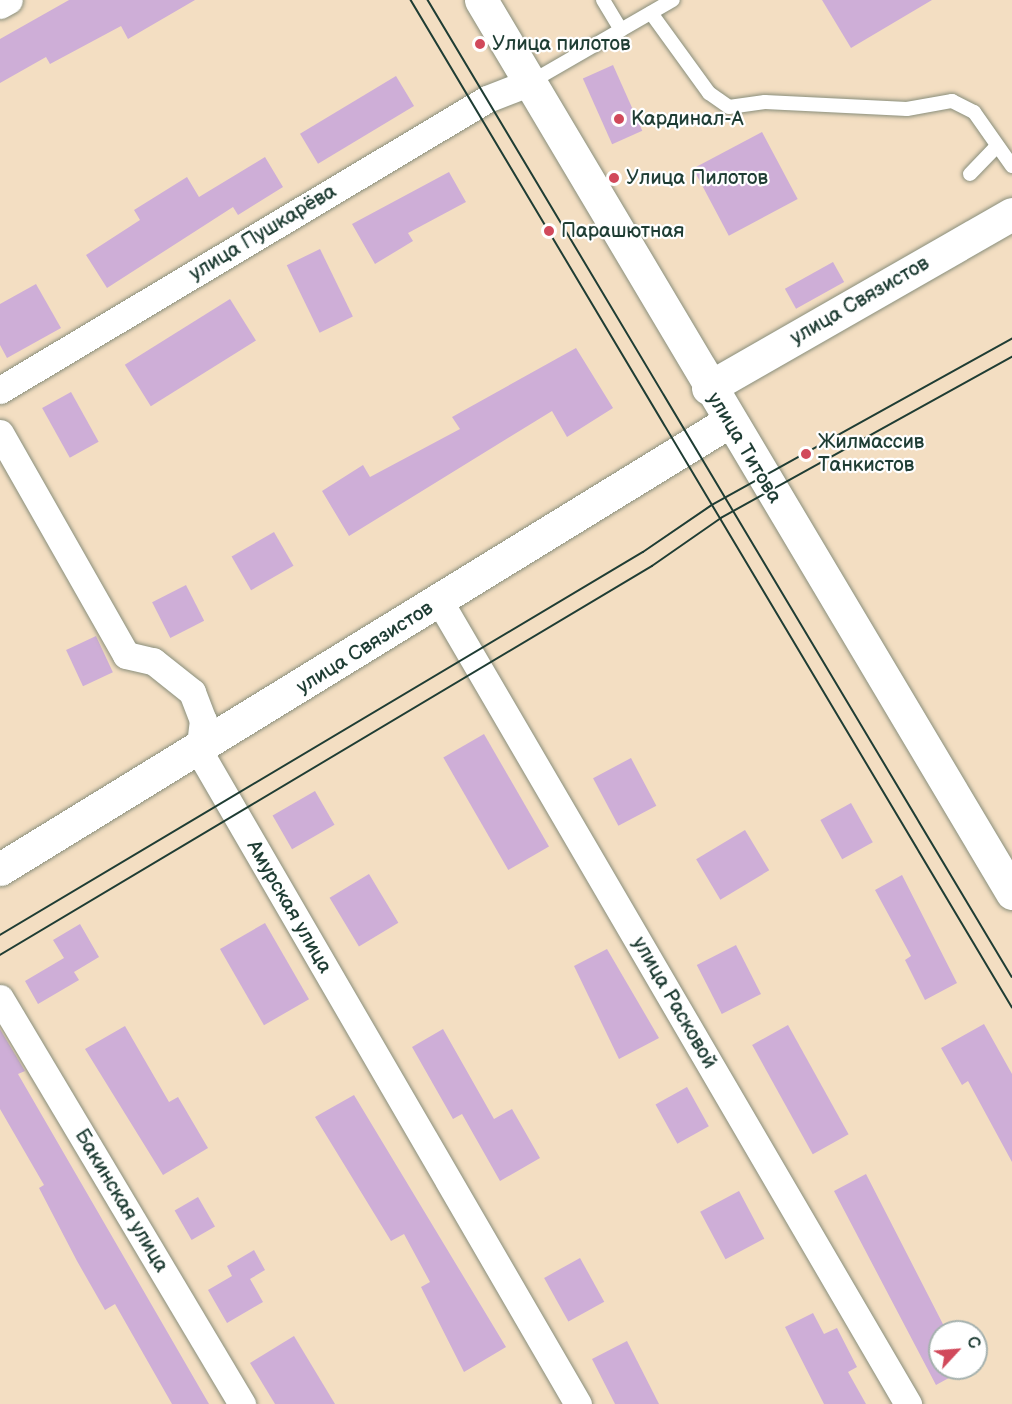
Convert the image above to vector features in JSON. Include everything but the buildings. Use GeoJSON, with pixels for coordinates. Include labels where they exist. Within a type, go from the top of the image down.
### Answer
{"type":"FeatureCollection","features":[{"type":"Feature","properties":{"kind":"street"},"geometry":{"type":"LineString","coordinates":[[0,5],[9,0]]}},
{"type":"Feature","properties":{"kind":"street","name":"улица Титова"},"geometry":{"type":"LineString","coordinates":[[481,0],[728,422],[1012,893]]}},
{"type":"Feature","properties":{"kind":"street","name":"улица Пушкарёва"},"geometry":{"type":"LineString","coordinates":[[0,390],[487,99],[528,83]]}},
{"type":"Feature","properties":{"kind":"street","name":"улица Связистов"},"geometry":{"type":"LineString","coordinates":[[708,388],[1012,214]]}},
{"type":"Feature","properties":{"kind":"street","name":"улица Связистов"},"geometry":{"type":"LineString","coordinates":[[0,869],[199,751],[728,422]]}},
{"type":"Feature","properties":{"kind":"street"},"geometry":{"type":"LineString","coordinates":[[0,433],[126,656],[153,661],[192,692],[203,720],[199,751]]}},
{"type":"Feature","properties":{"kind":"street","name":"улица Расковой"},"geometry":{"type":"LineString","coordinates":[[440,602],[908,1404]]}},
{"type":"Feature","properties":{"kind":"street","name":"Амурская улица"},"geometry":{"type":"LineString","coordinates":[[199,751],[578,1404]]}},
{"type":"Feature","properties":{"kind":"street","name":"Бакинская улица"},"geometry":{"type":"LineString","coordinates":[[0,998],[242,1404]]}},
{"type":"Feature","properties":{"kind":"lane"},"geometry":{"type":"LineString","coordinates":[[603,0],[621,30]]}},
{"type":"Feature","properties":{"kind":"lane"},"geometry":{"type":"LineString","coordinates":[[528,83],[673,0]]}},
{"type":"Feature","properties":{"kind":"lane"},"geometry":{"type":"LineString","coordinates":[[651,13],[709,93],[729,106],[765,102],[907,109],[952,101],[974,112],[1012,166]]}},
{"type":"Feature","properties":{"kind":"lane"},"geometry":{"type":"LineString","coordinates":[[970,174],[997,146]]}},
{"type":"Feature","properties":{"kind":"tram line"},"geometry":{"type":"LineString","coordinates":[[411,0],[1012,1007]]}},
{"type":"Feature","properties":{"kind":"tram line"},"geometry":{"type":"LineString","coordinates":[[428,0],[1012,977]]}},
{"type":"Feature","properties":{"kind":"tram line"},"geometry":{"type":"LineString","coordinates":[[0,935],[643,552],[712,505],[1012,339]]}},
{"type":"Feature","properties":{"kind":"tram line"},"geometry":{"type":"LineString","coordinates":[[0,955],[652,566],[721,518],[1012,357]]}},
{"type":"Feature","properties":{"kind":"place","name":"Улица пилотов"},"geometry":{"type":"Point","coordinates":[480,44]}},
{"type":"Feature","properties":{"kind":"place","name":"Кардинал-А"},"geometry":{"type":"Point","coordinates":[619,119]}},
{"type":"Feature","properties":{"kind":"place","name":"Улица Пилотов"},"geometry":{"type":"Point","coordinates":[614,178]}},
{"type":"Feature","properties":{"kind":"place","name":"Парашютная"},"geometry":{"type":"Point","coordinates":[549,231]}},
{"type":"Feature","properties":{"kind":"place","name":"Жилмассив Танкистов"},"geometry":{"type":"Point","coordinates":[806,454]}}]}
